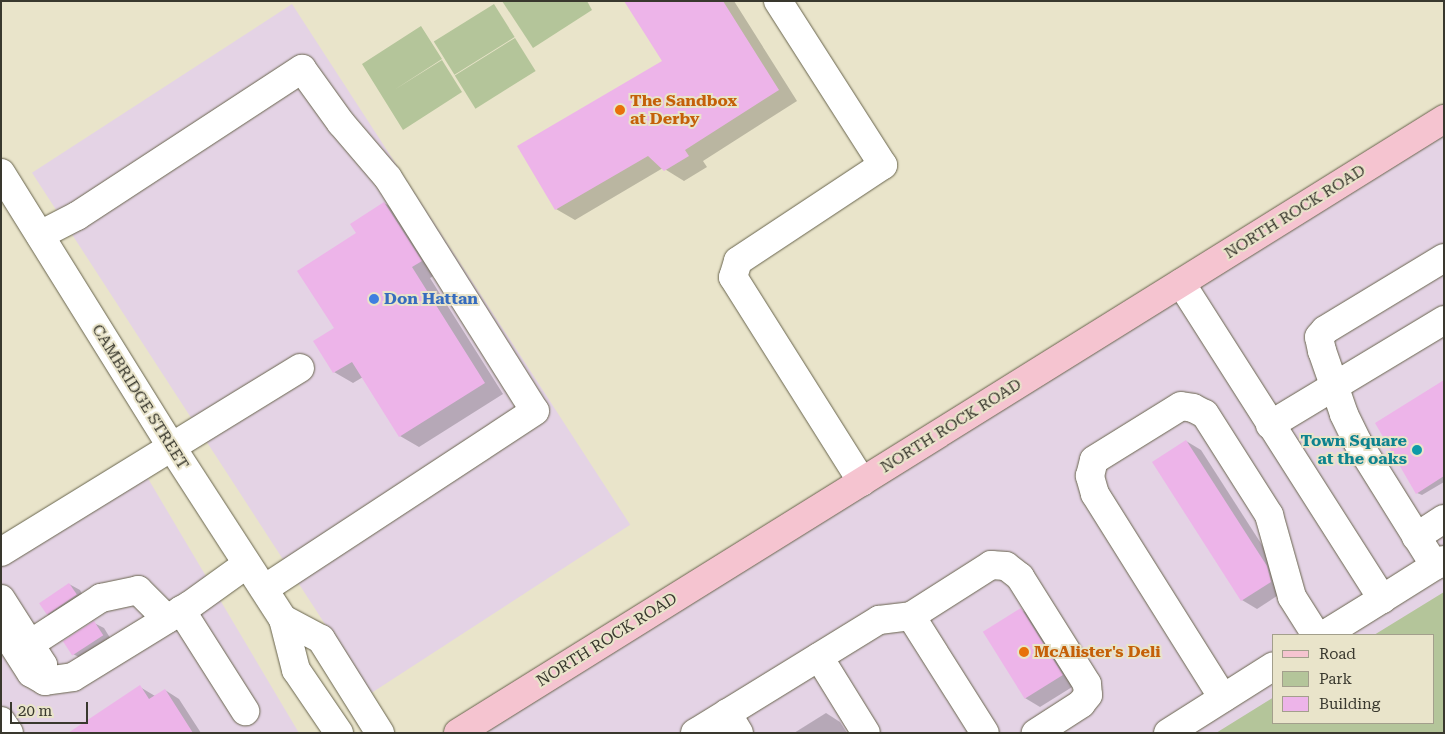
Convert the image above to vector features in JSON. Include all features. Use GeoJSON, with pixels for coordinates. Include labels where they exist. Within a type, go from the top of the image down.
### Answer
{"type":"FeatureCollection","features":[{"type":"Feature","properties":{"kind":"main road","name":"NORTH ROCK ROAD"},"geometry":{"type":"LineString","coordinates":[[458,733],[1444,119]]}},
{"type":"Feature","properties":{"kind":"street"},"geometry":{"type":"LineString","coordinates":[[778,1],[883,165],[738,261],[733,277],[862,482]]}},
{"type":"Feature","properties":{"kind":"street"},"geometry":{"type":"LineString","coordinates":[[40,235],[77,216],[302,69],[341,123],[388,178],[535,411],[264,589]]}},
{"type":"Feature","properties":{"kind":"street","name":"CAMBRIDGE STREET"},"geometry":{"type":"LineString","coordinates":[[1,173],[171,446],[283,619],[296,670],[339,733]]}},
{"type":"Feature","properties":{"kind":"street"},"geometry":{"type":"LineString","coordinates":[[1326,634],[1439,563],[1416,537],[1357,442],[1344,414],[1322,351],[1320,337],[1325,330],[1444,258]]}},
{"type":"Feature","properties":{"kind":"street"},"geometry":{"type":"LineString","coordinates":[[1181,283],[1382,599]]}},
{"type":"Feature","properties":{"kind":"street"},"geometry":{"type":"LineString","coordinates":[[1270,425],[1444,320]]}},
{"type":"Feature","properties":{"kind":"street"},"geometry":{"type":"LineString","coordinates":[[1,552],[300,368]]}},
{"type":"Feature","properties":{"kind":"street"},"geometry":{"type":"LineString","coordinates":[[1223,698],[1095,494],[1090,476],[1094,460],[1180,406],[1192,408],[1205,414],[1269,515],[1292,597],[1315,634]]}},
{"type":"Feature","properties":{"kind":"street"},"geometry":{"type":"LineString","coordinates":[[1416,537],[1444,519]]}},
{"type":"Feature","properties":{"kind":"street"},"geometry":{"type":"LineString","coordinates":[[1,626],[31,673],[45,682],[73,677],[174,615],[247,564]]}},
{"type":"Feature","properties":{"kind":"street"},"geometry":{"type":"LineString","coordinates":[[695,733],[733,723],[819,657],[879,620],[911,616],[991,565],[1006,566],[1020,577],[1087,684],[1088,695],[1081,704],[1036,733]]}},
{"type":"Feature","properties":{"kind":"street"},"geometry":{"type":"LineString","coordinates":[[30,644],[101,598],[138,590],[174,615],[245,711]]}},
{"type":"Feature","properties":{"kind":"street"},"geometry":{"type":"LineString","coordinates":[[1,599],[43,665],[45,682]]}},
{"type":"Feature","properties":{"kind":"street"},"geometry":{"type":"LineString","coordinates":[[911,616],[985,733]]}},
{"type":"Feature","properties":{"kind":"street","name":"CAMBRIDGE STREET"},"geometry":{"type":"LineString","coordinates":[[283,619],[321,639],[380,733]]}},
{"type":"Feature","properties":{"kind":"street"},"geometry":{"type":"LineString","coordinates":[[819,657],[866,733]]}},
{"type":"Feature","properties":{"kind":"street"},"geometry":{"type":"LineString","coordinates":[[1168,733],[1272,667]]}},
{"type":"Feature","properties":{"kind":"street"},"geometry":{"type":"LineString","coordinates":[[1,721],[8,733]]}},
{"type":"Feature","properties":{"kind":"shaded area"},"geometry":{"type":"Polygon","coordinates":[[[292,4],[630,525],[370,694],[32,173],[292,4]]]}},
{"type":"Feature","properties":{"kind":"shaded area"},"geometry":{"type":"Polygon","coordinates":[[[1444,118],[1444,733],[458,733],[1444,118]]]}},
{"type":"Feature","properties":{"kind":"shaded area"},"geometry":{"type":"Polygon","coordinates":[[[140,465],[299,733],[1,733],[1,555],[140,465]]]}},
{"type":"Feature","properties":{"kind":"green space"},"geometry":{"type":"Polygon","coordinates":[[[502,1],[587,1],[592,10],[533,48],[502,1]]]}},
{"type":"Feature","properties":{"kind":"green space"},"geometry":{"type":"Polygon","coordinates":[[[494,4],[515,37],[454,75],[434,42],[494,4]]]}},
{"type":"Feature","properties":{"kind":"green space"},"geometry":{"type":"Polygon","coordinates":[[[421,26],[442,59],[394,90],[442,60],[462,92],[403,130],[362,64],[421,26]]]}},
{"type":"Feature","properties":{"kind":"green space"},"geometry":{"type":"Polygon","coordinates":[[[515,38],[536,71],[475,109],[455,76],[515,38]]]}},
{"type":"Feature","properties":{"kind":"green space"},"geometry":{"type":"Polygon","coordinates":[[[1444,592],[1444,733],[1216,733],[1272,698],[1272,724],[1435,724],[1435,634],[1376,634],[1444,592]]]}},
{"type":"Feature","properties":{"kind":"building"},"geometry":{"type":"Polygon","coordinates":[[[624,1],[723,1],[779,90],[685,150],[689,156],[664,171],[648,156],[555,210],[517,146],[662,61],[624,1]]]}},
{"type":"Feature","properties":{"kind":"building","name":"Don Hattan"},"geometry":{"type":"Polygon","coordinates":[[[384,202],[422,261],[412,267],[485,383],[399,437],[352,362],[333,373],[313,341],[334,328],[297,271],[356,233],[350,224],[384,202]]]}},
{"type":"Feature","properties":{"kind":"building","name":"Town Square at the oaks"},"geometry":{"type":"Polygon","coordinates":[[[1444,380],[1444,476],[1416,494],[1375,423],[1444,380]]]}},
{"type":"Feature","properties":{"kind":"building"},"geometry":{"type":"Polygon","coordinates":[[[1186,440],[1267,566],[1271,582],[1241,601],[1152,462],[1186,440]]]}},
{"type":"Feature","properties":{"kind":"building"},"geometry":{"type":"Polygon","coordinates":[[[69,583],[77,595],[47,615],[39,603],[69,583]]]}},
{"type":"Feature","properties":{"kind":"building","name":"McAlister's Deli"},"geometry":{"type":"Polygon","coordinates":[[[1021,608],[1063,675],[1025,699],[983,632],[1021,608]]]}},
{"type":"Feature","properties":{"kind":"building"},"geometry":{"type":"Polygon","coordinates":[[[94,621],[103,635],[72,655],[63,641],[94,621]]]}},
{"type":"Feature","properties":{"kind":"building"},"geometry":{"type":"Polygon","coordinates":[[[140,685],[149,699],[165,689],[193,733],[68,733],[140,685]]]}},
{"type":"Feature","properties":{"kind":"place","name":"The Sandbox at Derby"},"geometry":{"type":"Point","coordinates":[620,110]}},
{"type":"Feature","properties":{"kind":"place","name":"Don Hattan"},"geometry":{"type":"Point","coordinates":[374,299]}},
{"type":"Feature","properties":{"kind":"place","name":"Town Square at the oaks"},"geometry":{"type":"Point","coordinates":[1417,450]}},
{"type":"Feature","properties":{"kind":"place","name":"McAlister's Deli"},"geometry":{"type":"Point","coordinates":[1024,652]}}]}
